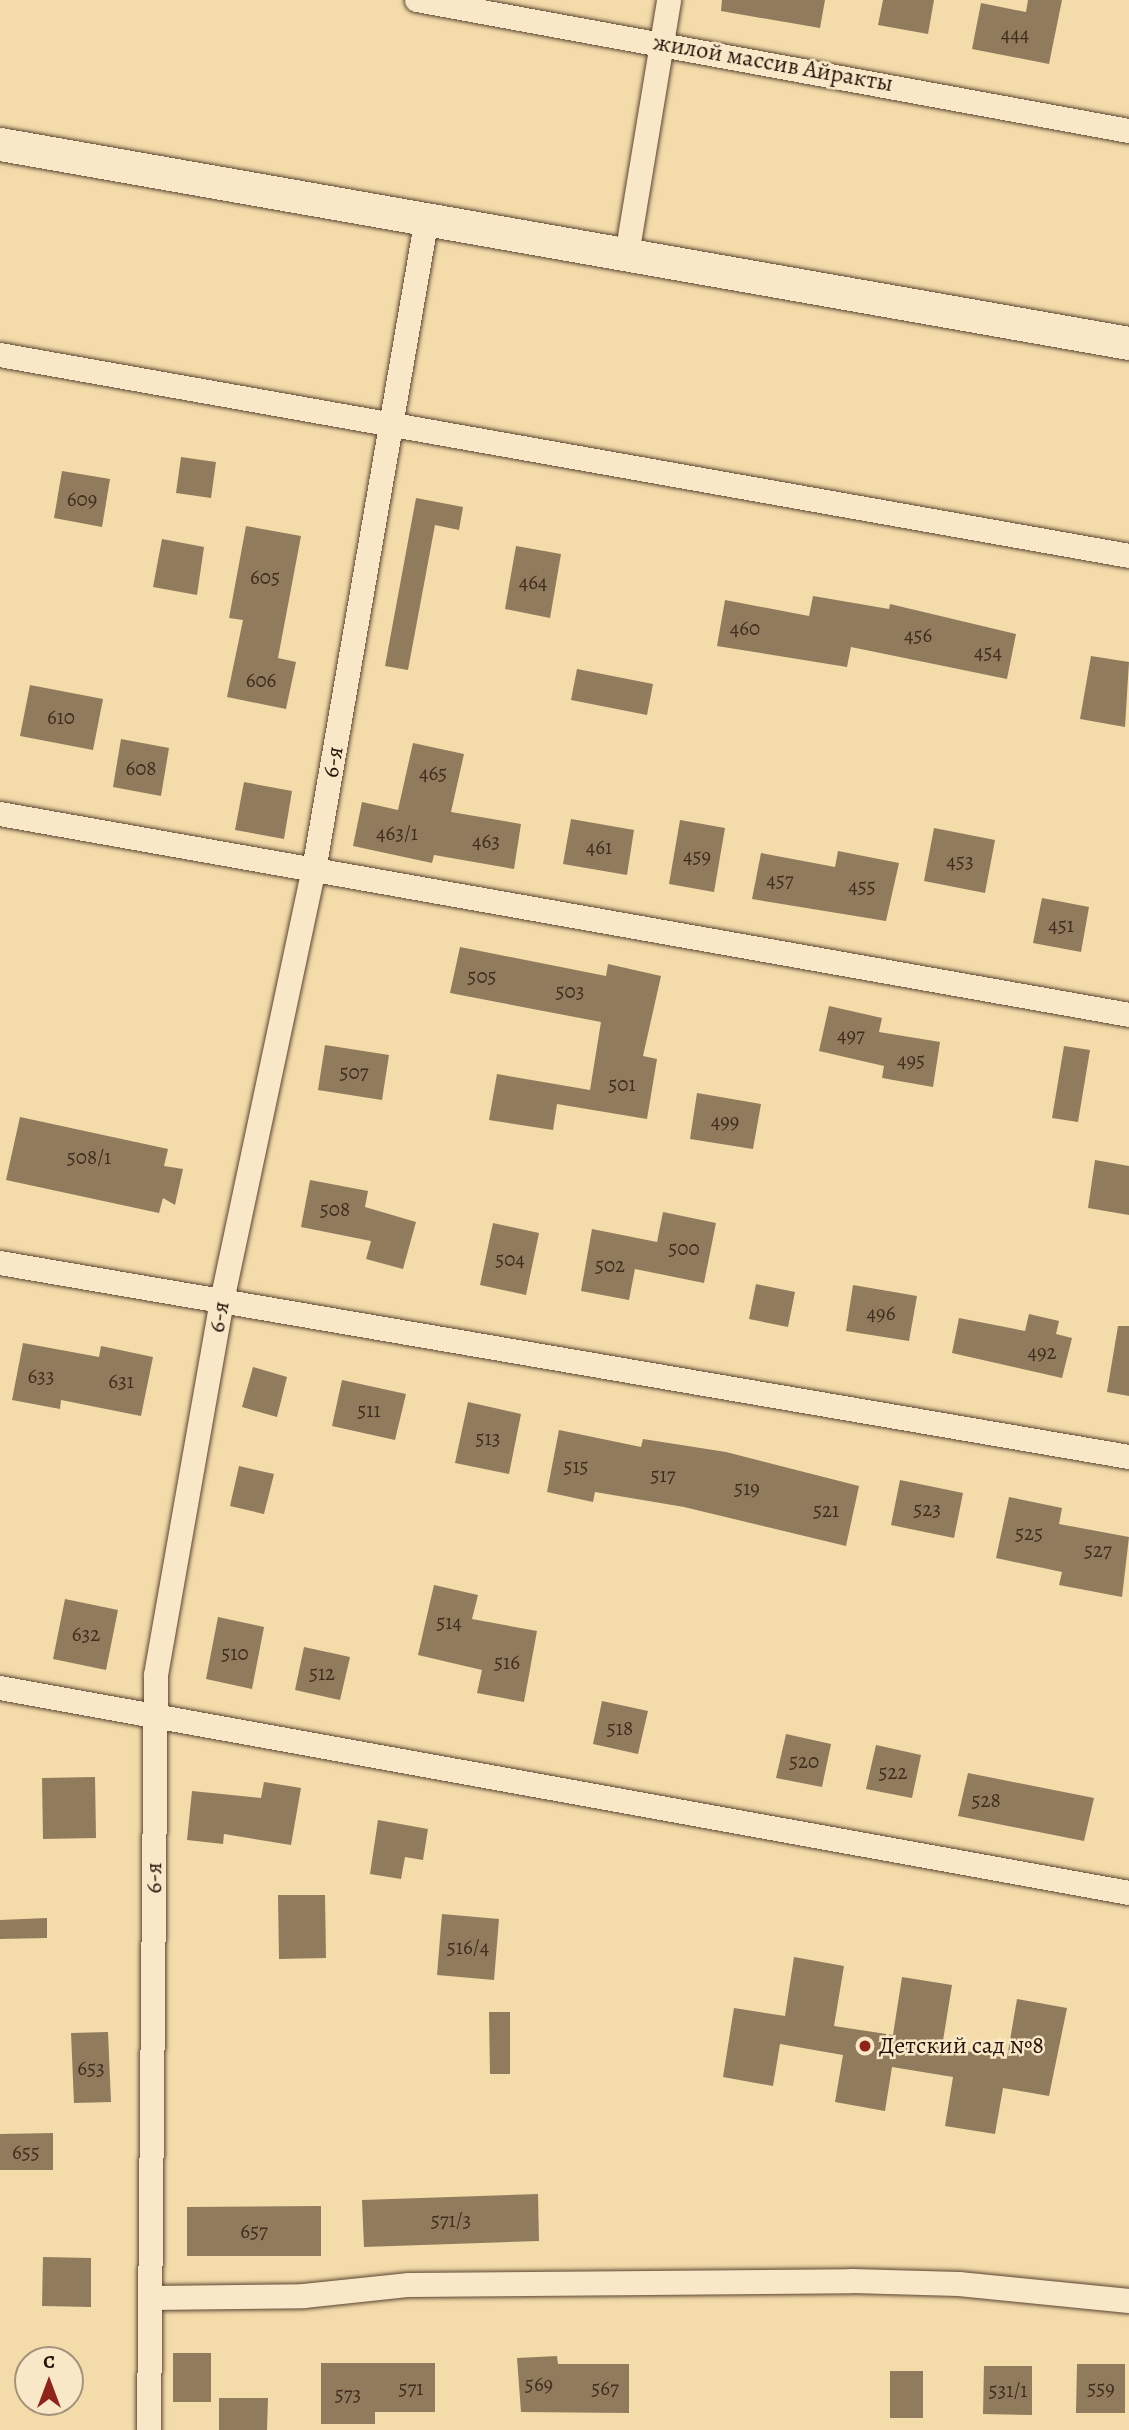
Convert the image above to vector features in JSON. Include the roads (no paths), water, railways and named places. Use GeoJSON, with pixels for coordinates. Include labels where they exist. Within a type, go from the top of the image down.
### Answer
{"type":"FeatureCollection","features":[{"type":"Feature","properties":{"kind":"main road"},"geometry":{"type":"LineString","coordinates":[[0,144],[1129,343]]}},
{"type":"Feature","properties":{"kind":"street","name":"жилой массив Айракты"},"geometry":{"type":"LineString","coordinates":[[417,0],[1129,131]]}},
{"type":"Feature","properties":{"kind":"street"},"geometry":{"type":"LineString","coordinates":[[627,255],[668,0]]}},
{"type":"Feature","properties":{"kind":"street","name":"6-я"},"geometry":{"type":"LineString","coordinates":[[149,2430],[156,1675],[222,1301],[314,870],[427,218]]}},
{"type":"Feature","properties":{"kind":"street"},"geometry":{"type":"LineString","coordinates":[[0,355],[1129,556]]}},
{"type":"Feature","properties":{"kind":"street"},"geometry":{"type":"LineString","coordinates":[[0,814],[1129,1015]]}},
{"type":"Feature","properties":{"kind":"street"},"geometry":{"type":"LineString","coordinates":[[0,1263],[1129,1457]]}},
{"type":"Feature","properties":{"kind":"street"},"geometry":{"type":"LineString","coordinates":[[0,1688],[1129,1893]]}},
{"type":"Feature","properties":{"kind":"street"},"geometry":{"type":"LineString","coordinates":[[151,2298],[304,2296],[409,2285],[852,2281],[959,2284],[1129,2301]]}},
{"type":"Feature","properties":{"kind":"place","name":"Детский сад №8"},"geometry":{"type":"Point","coordinates":[865,2046]}}]}
